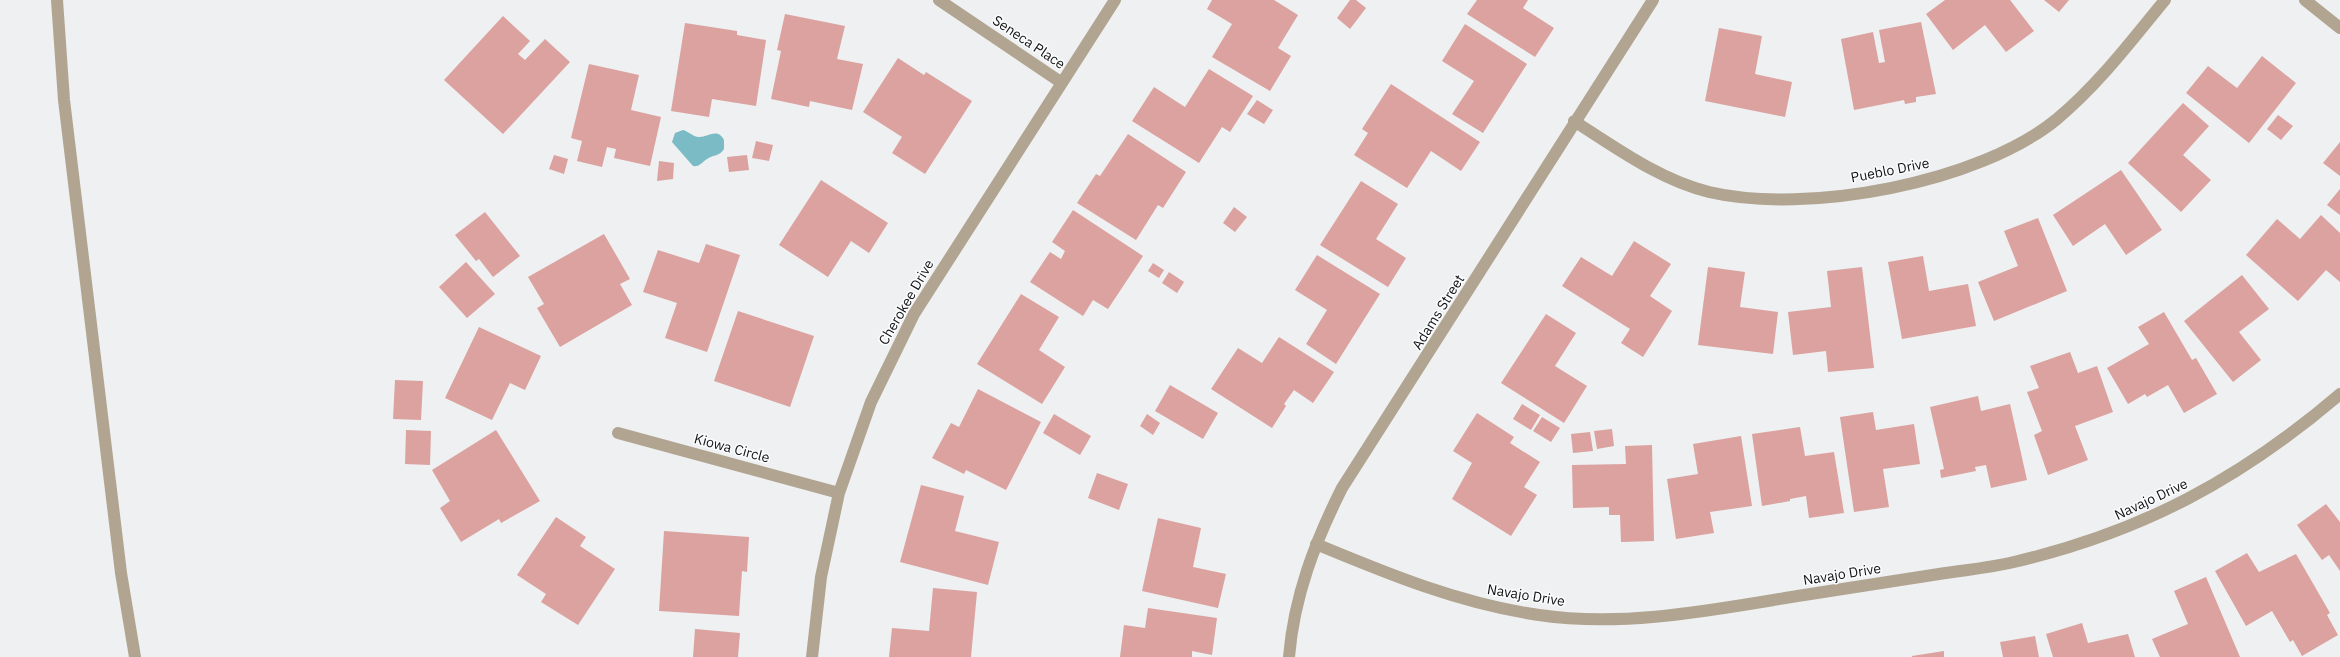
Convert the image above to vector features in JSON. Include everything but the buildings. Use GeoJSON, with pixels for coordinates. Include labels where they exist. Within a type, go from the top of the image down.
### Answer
{"type":"FeatureCollection","features":[{"type":"Feature","properties":{"kind":"street"},"geometry":{"type":"LineString","coordinates":[[57,0],[64,108],[121,573],[135,657]]}},
{"type":"Feature","properties":{"kind":"street","name":"Seneca Place"},"geometry":{"type":"LineString","coordinates":[[939,0],[1062,83]]}},
{"type":"Feature","properties":{"kind":"street","name":"Cherokee Drive"},"geometry":{"type":"LineString","coordinates":[[812,657],[821,577],[839,493],[871,402],[914,314],[1115,0]]}},
{"type":"Feature","properties":{"kind":"street","name":"Adams Street"},"geometry":{"type":"LineString","coordinates":[[1289,657],[1294,616],[1302,584],[1316,544],[1342,488],[1456,312],[1574,121],[1653,0]]}},
{"type":"Feature","properties":{"kind":"street","name":"Pueblo Drive"},"geometry":{"type":"LineString","coordinates":[[1574,121],[1661,174],[1688,185],[1734,197],[1790,200],[1859,192],[1908,184],[1956,172],[1990,159],[2022,142],[2056,120],[2112,65],[2165,0]]}},
{"type":"Feature","properties":{"kind":"street"},"geometry":{"type":"LineString","coordinates":[[2305,0],[2340,28]]}},
{"type":"Feature","properties":{"kind":"street","name":"Navajo Drive"},"geometry":{"type":"LineString","coordinates":[[1316,544],[1456,597],[1540,616],[1582,619],[1621,618],[1716,609],[2011,563],[2095,539],[2180,504],[2225,479],[2264,455],[2340,394]]}},
{"type":"Feature","properties":{"kind":"street","name":"Kiowa Circle"},"geometry":{"type":"LineString","coordinates":[[618,432],[839,493]]}},
{"type":"Feature","properties":{"kind":"water"},"geometry":{"type":"Polygon","coordinates":[[[683,130],[698,137],[718,134],[724,140],[724,149],[720,153],[710,157],[699,165],[693,166],[672,142],[675,133],[683,130]]]}}]}
